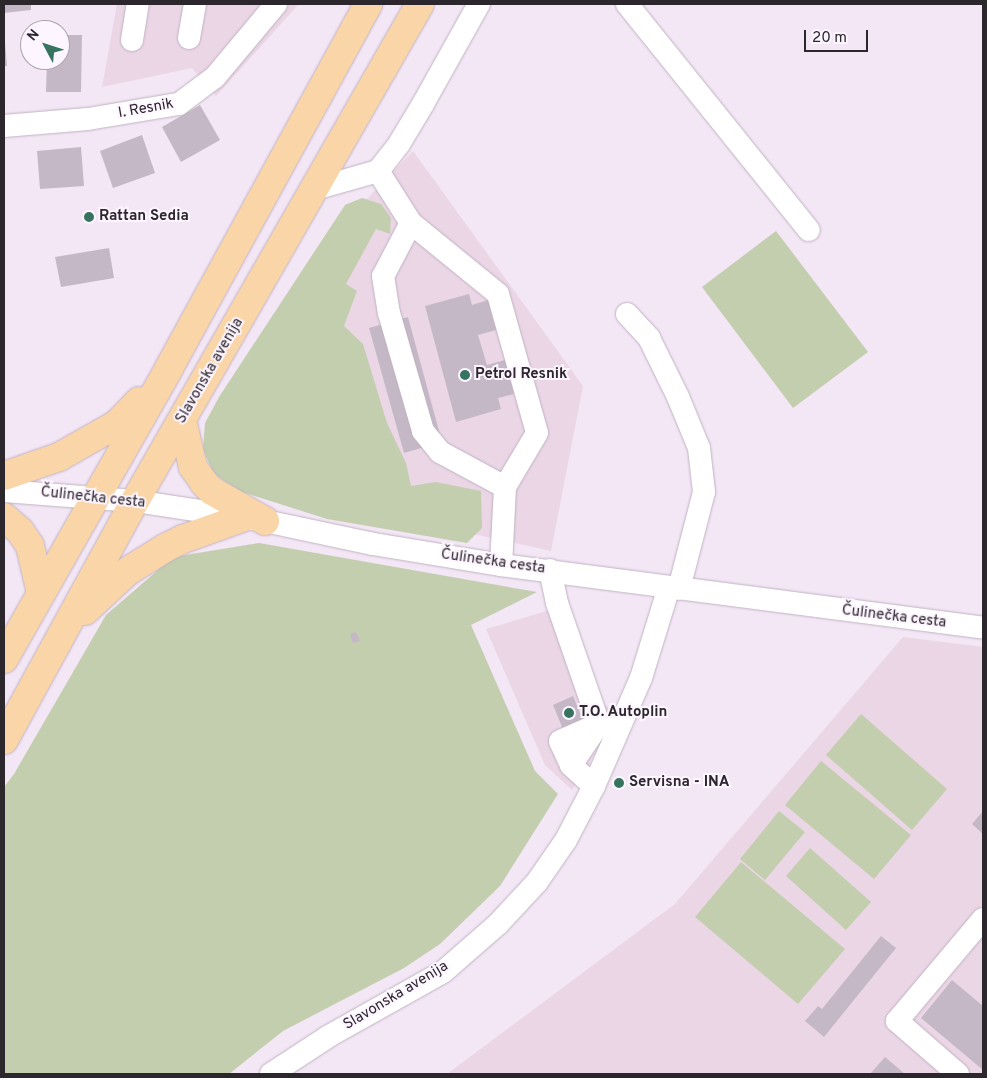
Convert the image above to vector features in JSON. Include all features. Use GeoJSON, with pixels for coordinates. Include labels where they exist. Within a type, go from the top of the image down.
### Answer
{"type":"FeatureCollection","features":[{"type":"Feature","properties":{"kind":"main road"},"geometry":{"type":"LineString","coordinates":[[351,34],[355,4]]}},
{"type":"Feature","properties":{"kind":"main road"},"geometry":{"type":"LineString","coordinates":[[4,659],[169,368],[368,4]]}},
{"type":"Feature","properties":{"kind":"main road","name":"Slavonska avenija"},"geometry":{"type":"LineString","coordinates":[[4,740],[135,501],[420,4]]}},
{"type":"Feature","properties":{"kind":"main road"},"geometry":{"type":"LineString","coordinates":[[4,476],[59,458],[117,424],[169,368]]}},
{"type":"Feature","properties":{"kind":"main road"},"geometry":{"type":"LineString","coordinates":[[182,420],[192,466],[204,483],[212,491],[253,520]]}},
{"type":"Feature","properties":{"kind":"main road"},"geometry":{"type":"LineString","coordinates":[[4,517],[20,531],[30,546],[41,593]]}},
{"type":"Feature","properties":{"kind":"main road"},"geometry":{"type":"LineString","coordinates":[[64,632],[109,586],[128,571],[183,539],[253,520]]}},
{"type":"Feature","properties":{"kind":"street"},"geometry":{"type":"LineString","coordinates":[[132,40],[138,4]]}},
{"type":"Feature","properties":{"kind":"street"},"geometry":{"type":"LineString","coordinates":[[189,38],[194,4]]}},
{"type":"Feature","properties":{"kind":"street","name":"I. Resnik"},"geometry":{"type":"LineString","coordinates":[[4,126],[88,119],[179,104],[215,77],[276,4]]}},
{"type":"Feature","properties":{"kind":"street"},"geometry":{"type":"LineString","coordinates":[[315,189],[378,171],[399,144],[479,4]]}},
{"type":"Feature","properties":{"kind":"street"},"geometry":{"type":"LineString","coordinates":[[627,4],[809,230]]}},
{"type":"Feature","properties":{"kind":"street"},"geometry":{"type":"LineString","coordinates":[[378,171],[411,224],[498,294],[537,432],[505,487],[501,565]]}},
{"type":"Feature","properties":{"kind":"street"},"geometry":{"type":"LineString","coordinates":[[411,224],[383,276],[389,313],[423,431],[440,452],[505,487]]}},
{"type":"Feature","properties":{"kind":"street","name":"Slavonska avenija"},"geometry":{"type":"LineString","coordinates":[[271,1074],[329,1036],[443,972],[498,924],[537,882],[566,840],[594,786],[608,728],[641,678],[674,588],[704,492],[699,448],[678,397],[649,338],[627,314]]}},
{"type":"Feature","properties":{"kind":"street","name":"Čulinečka cesta"},"geometry":{"type":"LineString","coordinates":[[4,491],[135,501],[253,520],[373,544],[501,565],[983,628]]}},
{"type":"Feature","properties":{"kind":"street"},"geometry":{"type":"LineString","coordinates":[[550,570],[557,604],[608,728],[572,765],[594,786]]}},
{"type":"Feature","properties":{"kind":"street"},"geometry":{"type":"LineString","coordinates":[[958,1074],[896,1021],[983,919]]}},
{"type":"Feature","properties":{"kind":"shaded area"},"geometry":{"type":"Polygon","coordinates":[[[117,4],[299,4],[216,96],[192,68],[102,87],[117,4]]]}},
{"type":"Feature","properties":{"kind":"shaded area"},"geometry":{"type":"Polygon","coordinates":[[[413,151],[583,386],[551,551],[251,485],[360,206],[413,151]]]}},
{"type":"Feature","properties":{"kind":"shaded area"},"geometry":{"type":"Polygon","coordinates":[[[567,605],[602,702],[613,712],[586,770],[572,790],[545,765],[486,629],[567,605]]]}},
{"type":"Feature","properties":{"kind":"shaded area"},"geometry":{"type":"Polygon","coordinates":[[[903,637],[983,647],[983,1074],[447,1074],[675,904],[903,637]]]}},
{"type":"Feature","properties":{"kind":"green space"},"geometry":{"type":"Polygon","coordinates":[[[362,198],[381,204],[391,218],[390,234],[376,229],[346,284],[357,291],[344,326],[363,344],[387,423],[406,463],[411,486],[436,482],[481,491],[482,528],[467,543],[327,519],[239,491],[213,473],[203,449],[205,423],[219,397],[345,205],[362,198]]]}},
{"type":"Feature","properties":{"kind":"green space"},"geometry":{"type":"Polygon","coordinates":[[[776,231],[868,352],[793,408],[702,287],[776,231]]]}},
{"type":"Feature","properties":{"kind":"green space"},"geometry":{"type":"Polygon","coordinates":[[[259,543],[537,592],[471,625],[535,771],[558,794],[500,886],[440,944],[404,968],[283,1031],[229,1074],[4,1074],[4,787],[14,774],[106,615],[173,557],[259,543]]]}},
{"type":"Feature","properties":{"kind":"green space"},"geometry":{"type":"Polygon","coordinates":[[[861,714],[947,789],[912,830],[826,755],[861,714]]]}},
{"type":"Feature","properties":{"kind":"green space"},"geometry":{"type":"Polygon","coordinates":[[[821,761],[911,835],[874,879],[785,805],[821,761]]]}},
{"type":"Feature","properties":{"kind":"green space"},"geometry":{"type":"Polygon","coordinates":[[[779,811],[805,832],[765,880],[740,859],[779,811]]]}},
{"type":"Feature","properties":{"kind":"green space"},"geometry":{"type":"Polygon","coordinates":[[[810,848],[871,902],[846,930],[786,876],[810,848]]]}},
{"type":"Feature","properties":{"kind":"green space"},"geometry":{"type":"Polygon","coordinates":[[[741,862],[845,949],[798,1004],[695,917],[741,862]]]}},
{"type":"Feature","properties":{"kind":"building"},"geometry":{"type":"Polygon","coordinates":[[[4,4],[31,4],[31,10],[4,13],[4,4]]]}},
{"type":"Feature","properties":{"kind":"building"},"geometry":{"type":"Polygon","coordinates":[[[70,35],[82,35],[81,92],[46,92],[47,70],[70,70],[70,35]]]}},
{"type":"Feature","properties":{"kind":"building"},"geometry":{"type":"Polygon","coordinates":[[[5,42],[7,66],[4,66],[5,42]]]}},
{"type":"Feature","properties":{"kind":"building"},"geometry":{"type":"Polygon","coordinates":[[[200,105],[220,140],[181,162],[162,127],[200,105]]]}},
{"type":"Feature","properties":{"kind":"building"},"geometry":{"type":"Polygon","coordinates":[[[142,135],[155,173],[113,188],[100,151],[142,135]]]}},
{"type":"Feature","properties":{"kind":"building"},"geometry":{"type":"Polygon","coordinates":[[[81,147],[84,186],[40,189],[37,151],[81,147]]]}},
{"type":"Feature","properties":{"kind":"building"},"geometry":{"type":"Polygon","coordinates":[[[109,248],[114,278],[61,287],[55,257],[109,248]]]}},
{"type":"Feature","properties":{"kind":"building"},"geometry":{"type":"Polygon","coordinates":[[[469,294],[472,305],[488,300],[496,330],[478,335],[487,365],[505,360],[514,394],[498,398],[501,409],[456,422],[425,306],[469,294]]]}},
{"type":"Feature","properties":{"kind":"building"},"geometry":{"type":"Polygon","coordinates":[[[408,317],[442,442],[404,453],[369,328],[408,317]]]}},
{"type":"Feature","properties":{"kind":"building"},"geometry":{"type":"Polygon","coordinates":[[[356,632],[360,641],[353,643],[350,634],[356,632]]]}},
{"type":"Feature","properties":{"kind":"building"},"geometry":{"type":"Polygon","coordinates":[[[573,696],[583,720],[563,729],[553,705],[573,696]]]}},
{"type":"Feature","properties":{"kind":"building"},"geometry":{"type":"Polygon","coordinates":[[[983,811],[983,834],[972,824],[983,811]]]}},
{"type":"Feature","properties":{"kind":"building"},"geometry":{"type":"Polygon","coordinates":[[[881,936],[896,948],[824,1037],[805,1021],[818,1006],[822,1009],[881,936]]]}},
{"type":"Feature","properties":{"kind":"building"},"geometry":{"type":"Polygon","coordinates":[[[952,980],[983,1006],[983,1070],[921,1018],[952,980]]]}},
{"type":"Feature","properties":{"kind":"building"},"geometry":{"type":"Polygon","coordinates":[[[885,1057],[905,1074],[870,1074],[885,1057]]]}},
{"type":"Feature","properties":{"kind":"place","name":"Rattan Sedia"},"geometry":{"type":"Point","coordinates":[89,217]}},
{"type":"Feature","properties":{"kind":"place","name":"Petrol Resnik"},"geometry":{"type":"Point","coordinates":[465,375]}},
{"type":"Feature","properties":{"kind":"place","name":"T.O. Autoplin"},"geometry":{"type":"Point","coordinates":[569,713]}},
{"type":"Feature","properties":{"kind":"place","name":"Servisna - INA"},"geometry":{"type":"Point","coordinates":[619,783]}}]}
